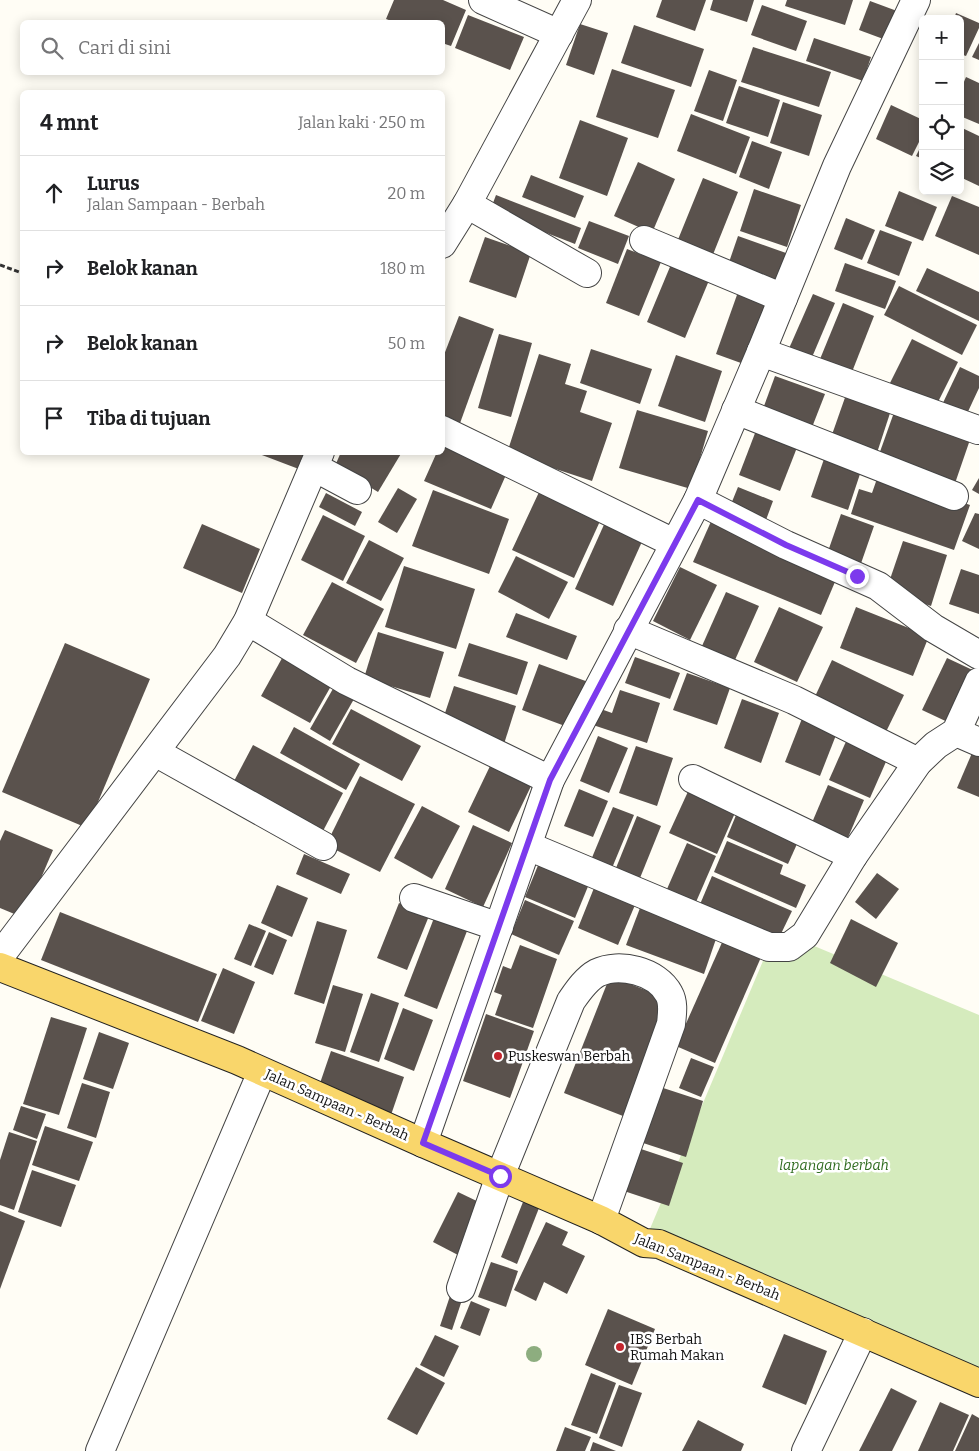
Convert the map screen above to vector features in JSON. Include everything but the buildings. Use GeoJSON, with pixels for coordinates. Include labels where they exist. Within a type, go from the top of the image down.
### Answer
{"type":"FeatureCollection","features":[{"type":"Feature","properties":{"kind":"main road","name":"Jalan Sampaan - Berbah"},"geometry":{"type":"LineString","coordinates":[[0,967],[237,1060],[601,1220],[644,1243],[659,1244],[979,1383]]}},
{"type":"Feature","properties":{"kind":"street"},"geometry":{"type":"LineString","coordinates":[[483,0],[559,34]]}},
{"type":"Feature","properties":{"kind":"street"},"geometry":{"type":"LineString","coordinates":[[445,239],[467,204],[577,0]]}},
{"type":"Feature","properties":{"kind":"street"},"geometry":{"type":"LineString","coordinates":[[423,1143],[550,780],[698,500],[906,3]]}},
{"type":"Feature","properties":{"kind":"street"},"geometry":{"type":"LineString","coordinates":[[467,204],[587,273]]}},
{"type":"Feature","properties":{"kind":"street"},"geometry":{"type":"LineString","coordinates":[[644,240],[783,298]]}},
{"type":"Feature","properties":{"kind":"street"},"geometry":{"type":"LineString","coordinates":[[761,352],[978,430]]}},
{"type":"Feature","properties":{"kind":"street"},"geometry":{"type":"LineString","coordinates":[[736,410],[954,496]]}},
{"type":"Feature","properties":{"kind":"street"},"geometry":{"type":"LineString","coordinates":[[445,431],[674,543]]}},
{"type":"Feature","properties":{"kind":"street"},"geometry":{"type":"LineString","coordinates":[[0,956],[227,656],[248,622],[317,460],[357,490]]}},
{"type":"Feature","properties":{"kind":"street"},"geometry":{"type":"LineString","coordinates":[[698,500],[786,545],[878,586],[932,628],[979,655]]}},
{"type":"Feature","properties":{"kind":"street"},"geometry":{"type":"LineString","coordinates":[[248,622],[347,681],[550,780]]}},
{"type":"Feature","properties":{"kind":"street"},"geometry":{"type":"LineString","coordinates":[[628,630],[794,700],[918,762]]}},
{"type":"Feature","properties":{"kind":"street"},"geometry":{"type":"LineString","coordinates":[[528,846],[769,947],[789,947],[805,935],[853,856],[918,762],[936,745],[968,737],[979,682]]}},
{"type":"Feature","properties":{"kind":"street"},"geometry":{"type":"LineString","coordinates":[[155,752],[323,846]]}},
{"type":"Feature","properties":{"kind":"street"},"geometry":{"type":"LineString","coordinates":[[693,779],[853,856]]}},
{"type":"Feature","properties":{"kind":"street"},"geometry":{"type":"LineString","coordinates":[[414,898],[499,927]]}},
{"type":"Feature","properties":{"kind":"street"},"geometry":{"type":"LineString","coordinates":[[461,1288],[500,1176],[571,1001],[582,985],[597,973],[616,968],[629,968],[659,982],[669,994],[673,1007],[671,1024],[601,1220]]}},
{"type":"Feature","properties":{"kind":"street"},"geometry":{"type":"LineString","coordinates":[[100,1451],[262,1072]]}},
{"type":"Feature","properties":{"kind":"street"},"geometry":{"type":"LineString","coordinates":[[806,1451],[862,1332]]}},
{"type":"Feature","properties":{"kind":"path"},"geometry":{"type":"LineString","coordinates":[[0,265],[20,272]]}},
{"type":"Feature","properties":{"kind":"green space","name":"lapangan berbah"},"geometry":{"type":"Polygon","coordinates":[[[776,930],[979,1015],[979,1385],[644,1243],[776,930]]]}},
{"type":"Feature","properties":{"kind":"place","name":"Puskeswan Berbah"},"geometry":{"type":"Point","coordinates":[498,1056]}},
{"type":"Feature","properties":{"kind":"place","name":"IBS Berbah Rumah Makan"},"geometry":{"type":"Point","coordinates":[620,1347]}},
{"type":"Feature","properties":{"kind":"route"},"geometry":{"type":"LineString","coordinates":[[500,1176],[423,1143],[550,780],[698,500],[786,545],[857,576]]}}]}
